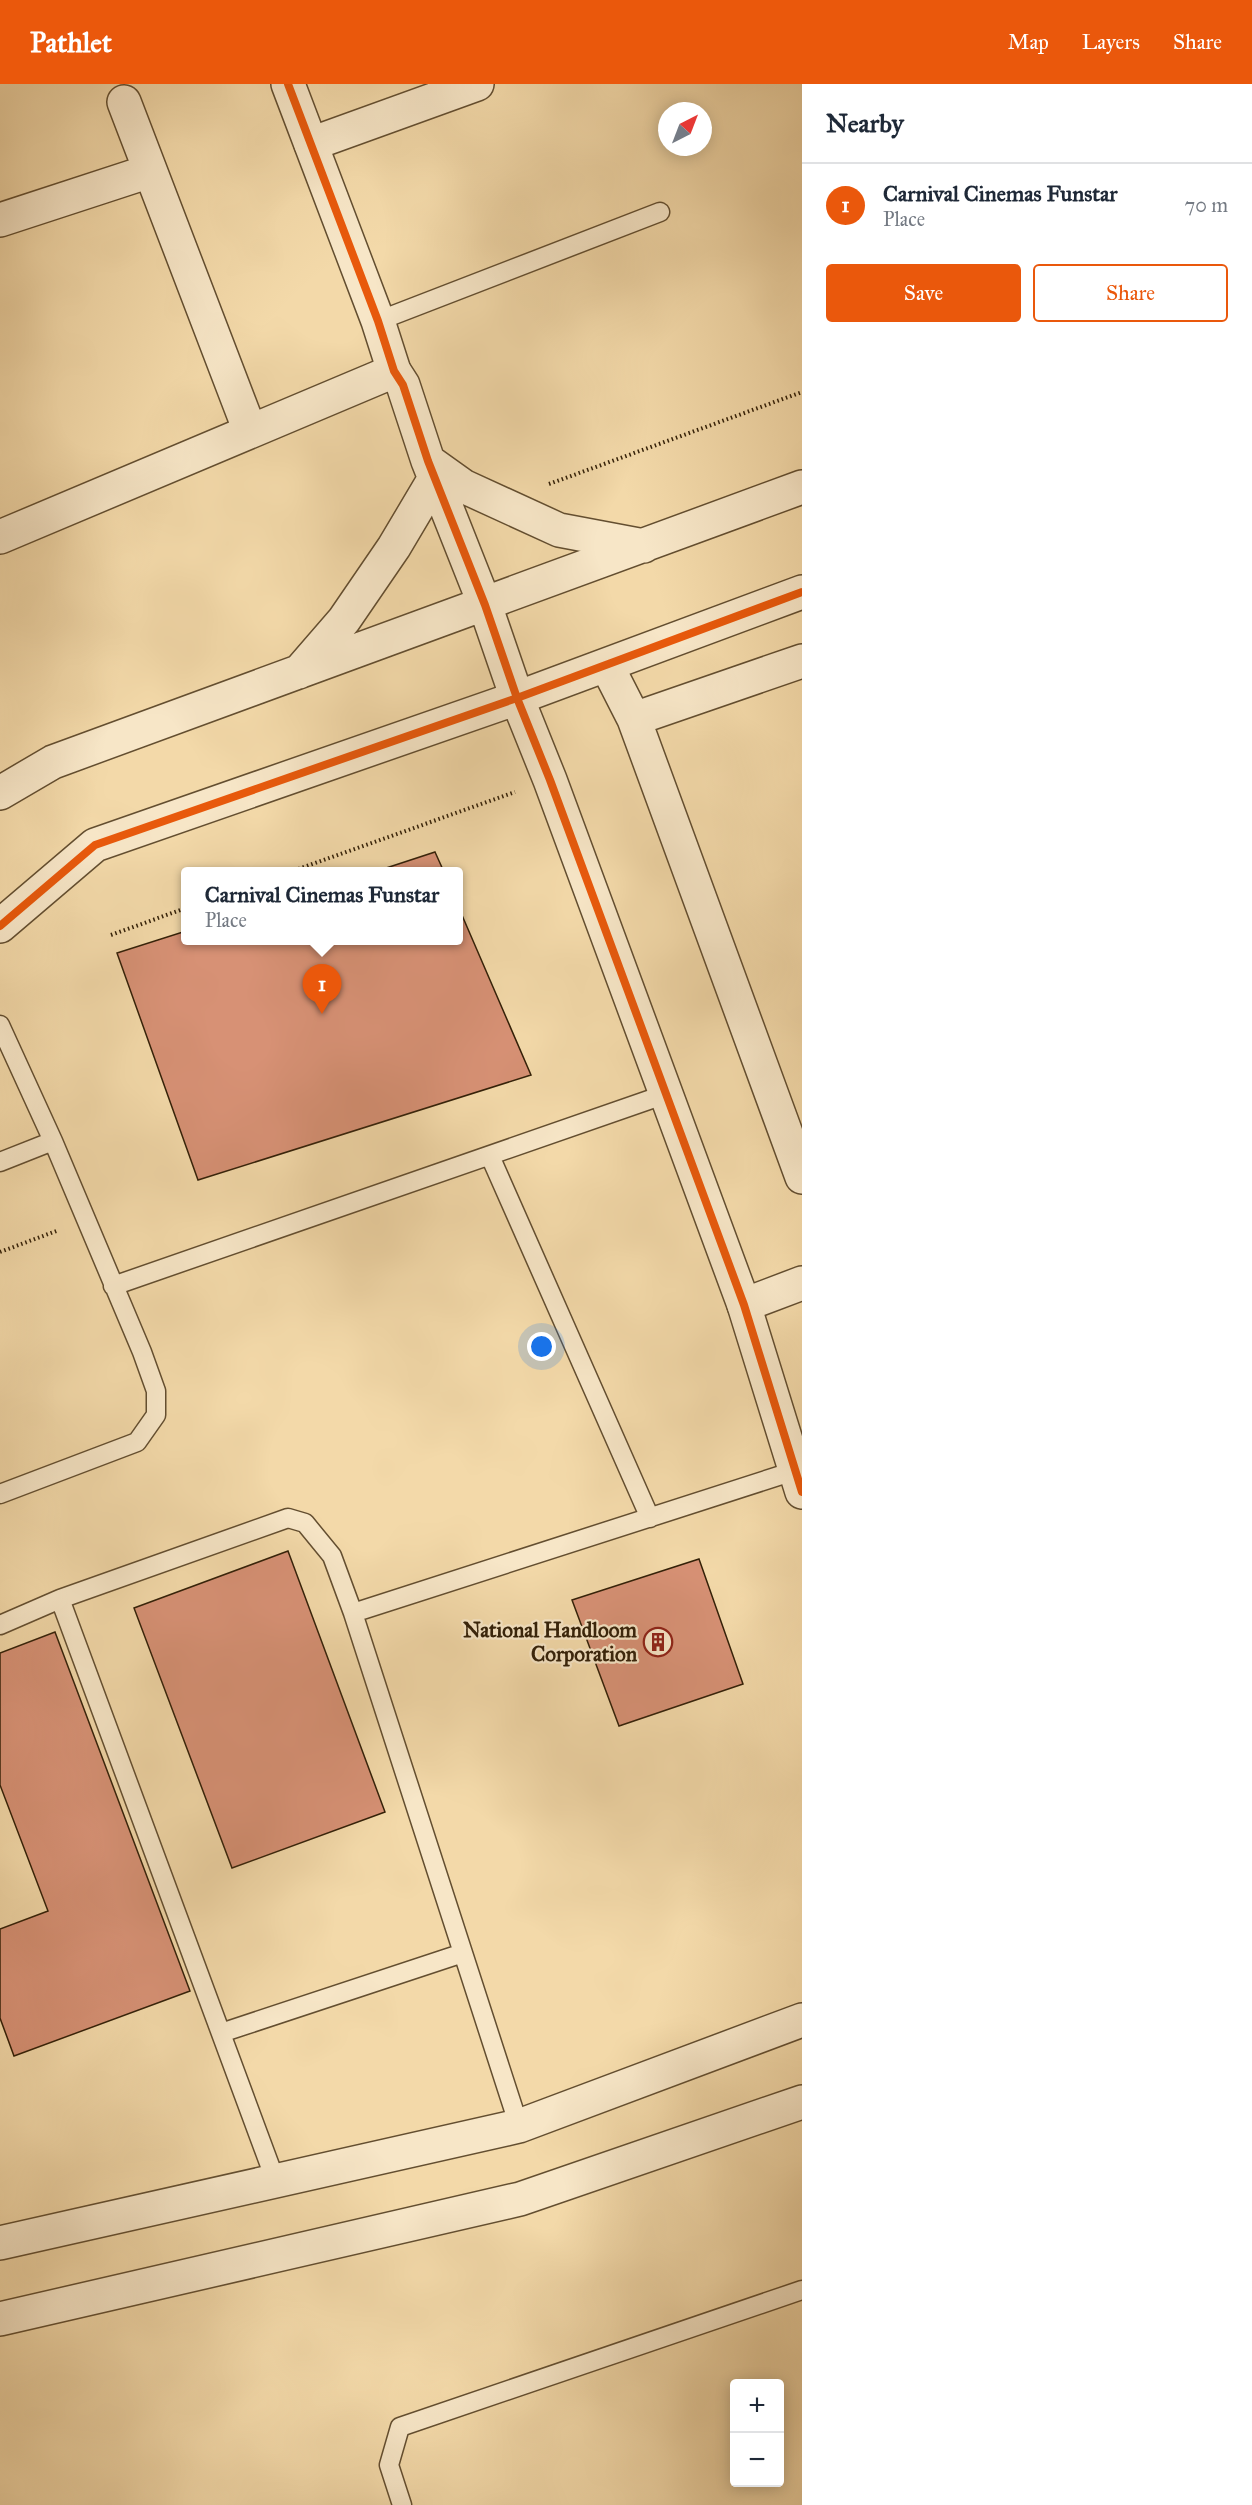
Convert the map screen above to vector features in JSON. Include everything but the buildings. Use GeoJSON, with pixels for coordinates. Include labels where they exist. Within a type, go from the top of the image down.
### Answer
{"type":"FeatureCollection","features":[{"type":"Feature","properties":{"kind":"street"},"geometry":{"type":"LineString","coordinates":[[288,84],[378,321],[394,371],[403,386],[432,470],[485,605],[517,698],[550,780],[744,1305],[798,1482]]}},
{"type":"Feature","properties":{"kind":"street"},"geometry":{"type":"LineString","coordinates":[[311,144],[477,84]]}},
{"type":"Feature","properties":{"kind":"street"},"geometry":{"type":"LineString","coordinates":[[124,102],[250,431]]}},
{"type":"Feature","properties":{"kind":"street"},"geometry":{"type":"LineString","coordinates":[[0,220],[150,171]]}},
{"type":"Feature","properties":{"kind":"street"},"geometry":{"type":"LineString","coordinates":[[0,537],[394,371]]}},
{"type":"Feature","properties":{"kind":"street"},"geometry":{"type":"LineString","coordinates":[[432,470],[559,530],[644,546]]}},
{"type":"Feature","properties":{"kind":"street"},"geometry":{"type":"LineString","coordinates":[[298,673],[344,620],[394,547],[432,470]]}},
{"type":"Feature","properties":{"kind":"street"},"geometry":{"type":"LineString","coordinates":[[0,793],[53,762],[802,487]]}},
{"type":"Feature","properties":{"kind":"street"},"geometry":{"type":"LineString","coordinates":[[0,926],[95,845],[607,666],[802,592]]}},
{"type":"Feature","properties":{"kind":"street"},"geometry":{"type":"LineString","coordinates":[[634,719],[802,661]]}},
{"type":"Feature","properties":{"kind":"street"},"geometry":{"type":"LineString","coordinates":[[607,666],[634,719],[802,1177]]}},
{"type":"Feature","properties":{"kind":"street"},"geometry":{"type":"LineString","coordinates":[[744,1305],[802,1283]]}},
{"type":"Feature","properties":{"kind":"street"},"geometry":{"type":"LineString","coordinates":[[0,2243],[519,2126],[802,2020]]}},
{"type":"Feature","properties":{"kind":"street"},"geometry":{"type":"LineString","coordinates":[[0,2319],[520,2199],[802,2102]]}},
{"type":"Feature","properties":{"kind":"lane"},"geometry":{"type":"LineString","coordinates":[[378,321],[660,212]]}},
{"type":"Feature","properties":{"kind":"lane"},"geometry":{"type":"LineString","coordinates":[[0,1024],[53,1141],[142,1352],[156,1391],[156,1415],[137,1442],[0,1494]]}},
{"type":"Feature","properties":{"kind":"lane"},"geometry":{"type":"LineString","coordinates":[[113,1286],[666,1094]]}},
{"type":"Feature","properties":{"kind":"lane"},"geometry":{"type":"LineString","coordinates":[[0,1162],[53,1141]]}},
{"type":"Feature","properties":{"kind":"lane"},"geometry":{"type":"LineString","coordinates":[[490,1155],[650,1518]]}},
{"type":"Feature","properties":{"kind":"lane"},"geometry":{"type":"LineString","coordinates":[[353,1613],[650,1518],[798,1482]]}},
{"type":"Feature","properties":{"kind":"lane"},"geometry":{"type":"LineString","coordinates":[[0,1625],[60,1599],[288,1518],[305,1523],[332,1556],[353,1613],[519,2126]]}},
{"type":"Feature","properties":{"kind":"lane"},"geometry":{"type":"LineString","coordinates":[[60,1599],[276,2182]]}},
{"type":"Feature","properties":{"kind":"lane"},"geometry":{"type":"LineString","coordinates":[[220,2033],[463,1953]]}},
{"type":"Feature","properties":{"kind":"lane"},"geometry":{"type":"LineString","coordinates":[[402,2505],[388,2465],[400,2427],[802,2290]]}},
{"type":"Feature","properties":{"kind":"path"},"geometry":{"type":"LineString","coordinates":[[497,502],[636,454],[802,392]]}},
{"type":"Feature","properties":{"kind":"path"},"geometry":{"type":"LineString","coordinates":[[304,867],[550,780]]}},
{"type":"Feature","properties":{"kind":"path"},"geometry":{"type":"LineString","coordinates":[[111,935],[181,910]]}},
{"type":"Feature","properties":{"kind":"path"},"geometry":{"type":"LineString","coordinates":[[0,1252],[85,1220]]}},
{"type":"Feature","properties":{"kind":"cycle path"},"geometry":{"type":"LineString","coordinates":[[288,84],[378,321],[394,371],[403,385],[428,461],[485,605],[517,698],[550,780],[744,1305],[802,1492]]}},
{"type":"Feature","properties":{"kind":"cycle path"},"geometry":{"type":"LineString","coordinates":[[0,926],[95,845],[517,698],[802,592]]}},
{"type":"Feature","properties":{"kind":"place","name":"Carnival Cinemas Funstar"},"geometry":{"type":"Point","coordinates":[322,1014]}},
{"type":"Feature","properties":{"kind":"place","name":"National Handloom Corporation"},"geometry":{"type":"Point","coordinates":[658,1642]}}]}
